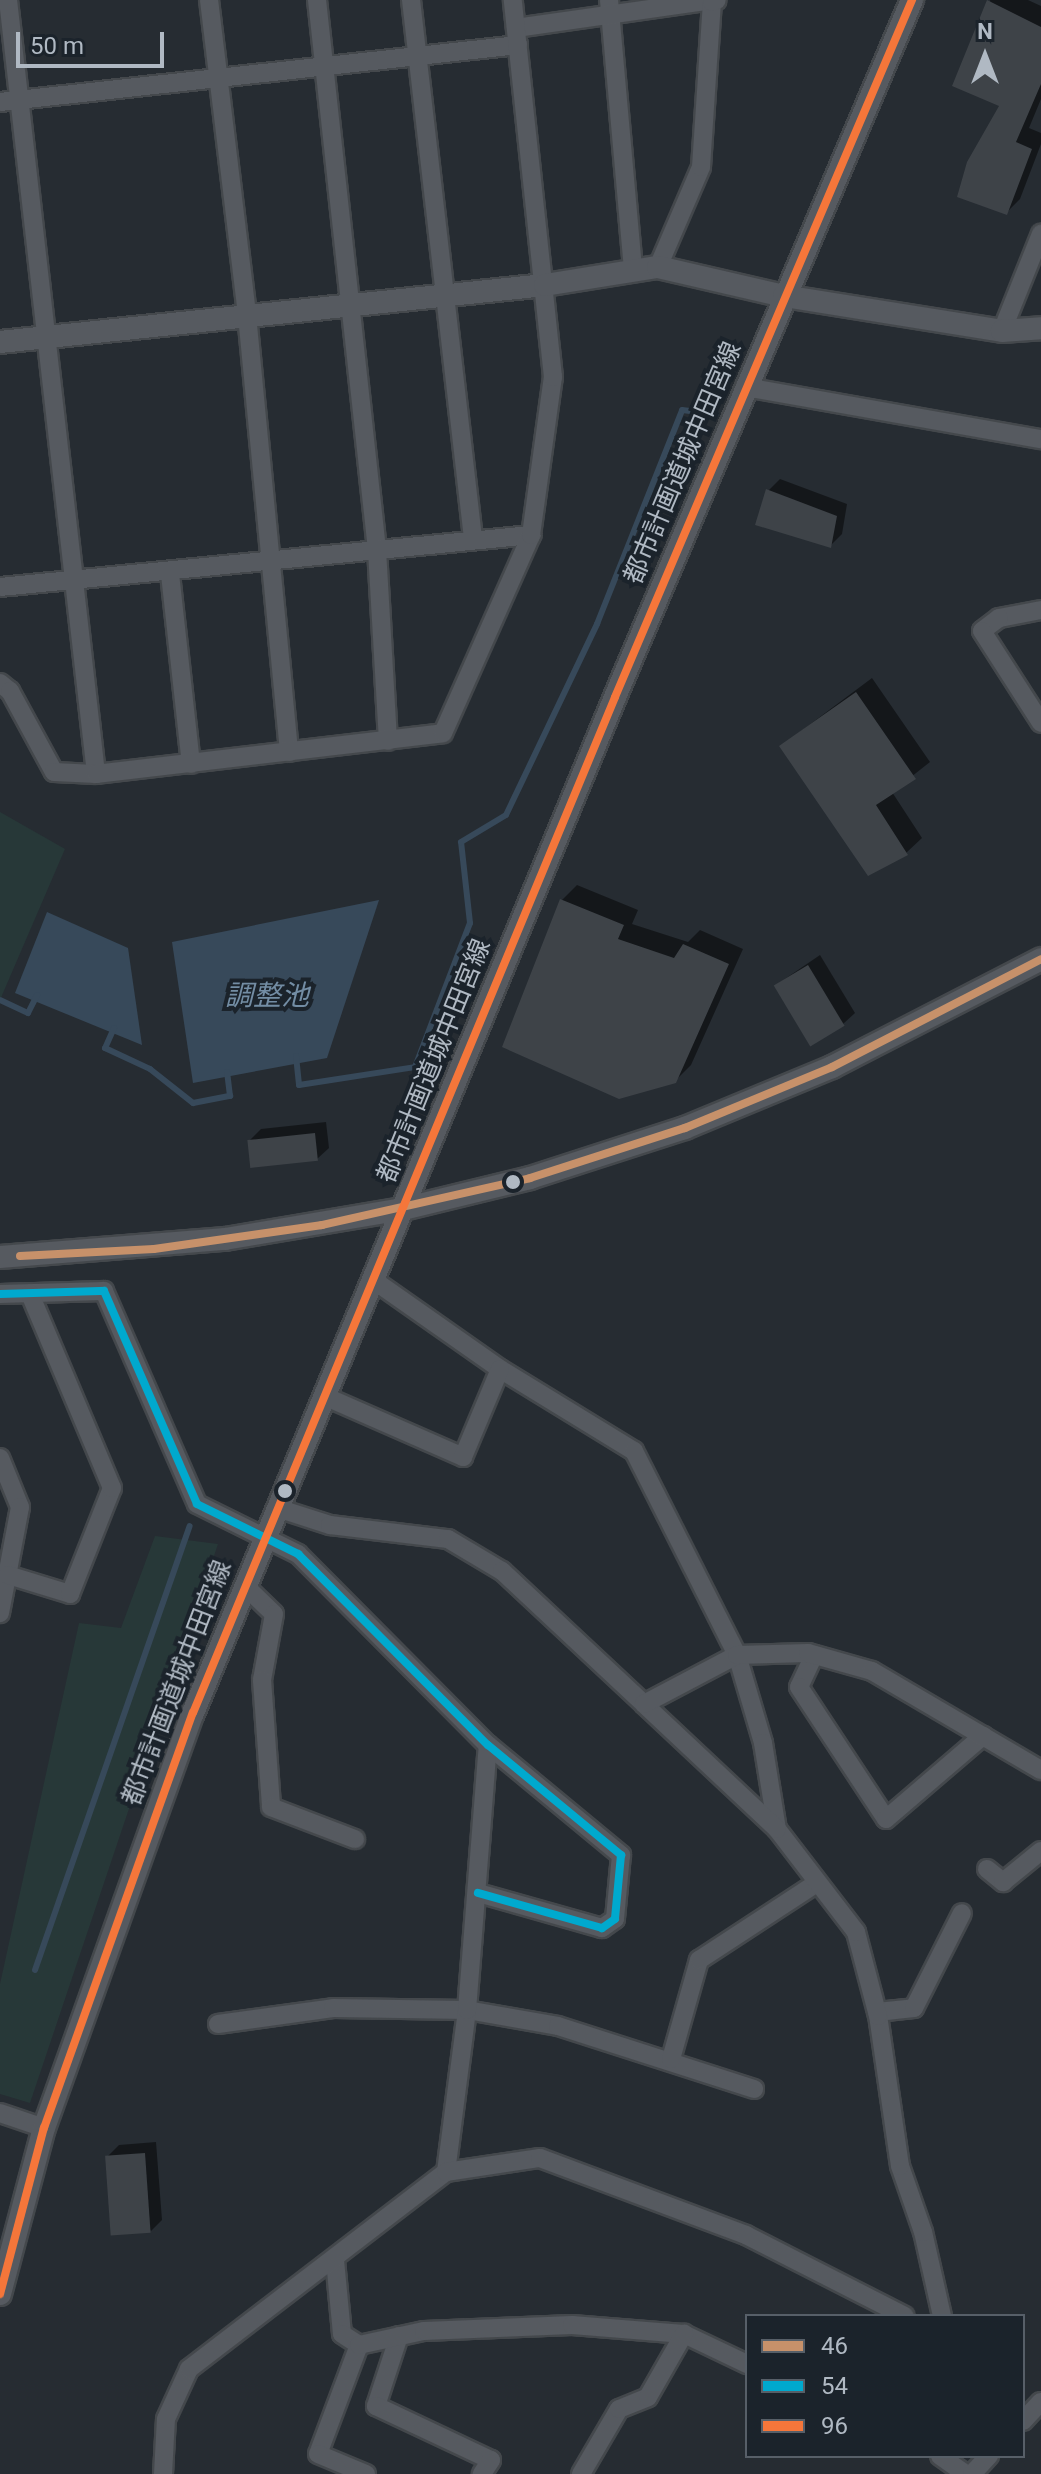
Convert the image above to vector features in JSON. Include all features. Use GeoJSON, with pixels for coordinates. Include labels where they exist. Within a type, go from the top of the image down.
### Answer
{"type":"FeatureCollection","features":[{"type":"Feature","properties":{"kind":"street"},"geometry":{"type":"LineString","coordinates":[[8,0],[10,101],[46,337],[96,774]]}},
{"type":"Feature","properties":{"kind":"street"},"geometry":{"type":"LineString","coordinates":[[209,0],[247,315],[289,752]]}},
{"type":"Feature","properties":{"kind":"street"},"geometry":{"type":"LineString","coordinates":[[317,0],[347,303],[377,550],[388,741]]}},
{"type":"Feature","properties":{"kind":"street"},"geometry":{"type":"LineString","coordinates":[[411,0],[442,296],[473,538]]}},
{"type":"Feature","properties":{"kind":"street"},"geometry":{"type":"LineString","coordinates":[[0,683],[10,691],[54,772],[96,774],[443,733],[531,535],[553,377],[513,0]]}},
{"type":"Feature","properties":{"kind":"street","name":"都市計画道城中田宮線"},"geometry":{"type":"LineString","coordinates":[[0,2294],[44,2128],[145,1844],[264,1538],[745,387],[912,0]]}},
{"type":"Feature","properties":{"kind":"street"},"geometry":{"type":"LineString","coordinates":[[10,101],[416,56],[517,36],[610,8],[714,1],[701,167],[658,267]]}},
{"type":"Feature","properties":{"kind":"street"},"geometry":{"type":"LineString","coordinates":[[610,8],[633,270]]}},
{"type":"Feature","properties":{"kind":"street"},"geometry":{"type":"LineString","coordinates":[[1002,331],[1041,234]]}},
{"type":"Feature","properties":{"kind":"street"},"geometry":{"type":"LineString","coordinates":[[0,342],[347,303],[545,285],[658,267],[784,296],[1002,331],[1041,328]]}},
{"type":"Feature","properties":{"kind":"street"},"geometry":{"type":"LineString","coordinates":[[745,387],[1041,439]]}},
{"type":"Feature","properties":{"kind":"street"},"geometry":{"type":"LineString","coordinates":[[0,587],[170,574],[473,538],[531,535]]}},
{"type":"Feature","properties":{"kind":"street"},"geometry":{"type":"LineString","coordinates":[[170,574],[191,764]]}},
{"type":"Feature","properties":{"kind":"street"},"geometry":{"type":"LineString","coordinates":[[1041,610],[999,618],[982,631],[1041,723]]}},
{"type":"Feature","properties":{"kind":"street"},"geometry":{"type":"LineString","coordinates":[[0,1257],[154,1249],[403,1209],[530,1178],[685,1128],[832,1067],[1041,959]]}},
{"type":"Feature","properties":{"kind":"street"},"geometry":{"type":"LineString","coordinates":[[372,1279],[500,1369],[634,1451],[737,1655],[763,1743],[777,1829]]}},
{"type":"Feature","properties":{"kind":"street"},"geometry":{"type":"LineString","coordinates":[[0,1294],[104,1291],[197,1504],[298,1554],[488,1745],[621,1855],[615,1919],[602,1928],[478,1893]]}},
{"type":"Feature","properties":{"kind":"street"},"geometry":{"type":"LineString","coordinates":[[8,1575],[70,1594],[112,1488],[30,1294]]}},
{"type":"Feature","properties":{"kind":"street"},"geometry":{"type":"LineString","coordinates":[[324,1396],[463,1457],[500,1369]]}},
{"type":"Feature","properties":{"kind":"street"},"geometry":{"type":"LineString","coordinates":[[0,1458],[20,1507],[0,1613]]}},
{"type":"Feature","properties":{"kind":"street"},"geometry":{"type":"LineString","coordinates":[[277,1508],[330,1525],[448,1539],[502,1571],[777,1829],[815,1884],[856,1932],[877,2012],[900,2166],[923,2232],[942,2314]]}},
{"type":"Feature","properties":{"kind":"street"},"geometry":{"type":"LineString","coordinates":[[245,1586],[274,1614],[262,1680],[271,1807],[355,1839]]}},
{"type":"Feature","properties":{"kind":"street"},"geometry":{"type":"LineString","coordinates":[[644,1704],[737,1655],[814,1655],[872,1671],[1041,1770]]}},
{"type":"Feature","properties":{"kind":"street"},"geometry":{"type":"LineString","coordinates":[[814,1655],[799,1687],[886,1819],[983,1736]]}},
{"type":"Feature","properties":{"kind":"street"},"geometry":{"type":"LineString","coordinates":[[446,2172],[467,2010],[488,1745]]}},
{"type":"Feature","properties":{"kind":"street"},"geometry":{"type":"LineString","coordinates":[[987,1869],[1003,1882],[1041,1851]]}},
{"type":"Feature","properties":{"kind":"street"},"geometry":{"type":"LineString","coordinates":[[671,2059],[699,1960],[815,1884]]}},
{"type":"Feature","properties":{"kind":"street"},"geometry":{"type":"LineString","coordinates":[[877,2012],[914,2008],[962,1913]]}},
{"type":"Feature","properties":{"kind":"street"},"geometry":{"type":"LineString","coordinates":[[218,2024],[333,2008],[467,2010],[558,2026],[671,2059],[754,2089]]}},
{"type":"Feature","properties":{"kind":"street"},"geometry":{"type":"LineString","coordinates":[[0,2113],[44,2128]]}},
{"type":"Feature","properties":{"kind":"street"},"geometry":{"type":"LineString","coordinates":[[163,2474],[166,2419],[189,2369],[446,2172],[540,2158],[746,2235],[901,2314]]}},
{"type":"Feature","properties":{"kind":"street"},"geometry":{"type":"LineString","coordinates":[[335,2260],[342,2334],[359,2345],[399,2336],[572,2325],[684,2334],[745,2363]]}},
{"type":"Feature","properties":{"kind":"street"},"geometry":{"type":"LineString","coordinates":[[581,2474],[619,2409],[648,2397],[684,2334]]}},
{"type":"Feature","properties":{"kind":"street"},"geometry":{"type":"LineString","coordinates":[[399,2336],[376,2406],[491,2460],[482,2474]]}},
{"type":"Feature","properties":{"kind":"street"},"geometry":{"type":"LineString","coordinates":[[359,2345],[318,2454],[366,2474]]}},
{"type":"Feature","properties":{"kind":"street"},"geometry":{"type":"LineString","coordinates":[[1025,2419],[1041,2402]]}},
{"type":"Feature","properties":{"kind":"street"},"geometry":{"type":"LineString","coordinates":[[943,2458],[969,2474],[987,2458]]}},
{"type":"Feature","properties":{"kind":"shaded area"},"geometry":{"type":"Polygon","coordinates":[[[0,812],[65,849],[0,1000],[0,812]]]}},
{"type":"Feature","properties":{"kind":"shaded area"},"geometry":{"type":"Polygon","coordinates":[[[155,1536],[218,1544],[30,2103],[0,2094],[0,1984],[79,1623],[121,1628],[155,1536]]]}},
{"type":"Feature","properties":{"kind":"water","name":"調整池"},"geometry":{"type":"Polygon","coordinates":[[[379,900],[327,1058],[193,1083],[172,942],[379,900]]]}},
{"type":"Feature","properties":{"kind":"water"},"geometry":{"type":"Polygon","coordinates":[[[47,912],[128,948],[142,1045],[15,993],[47,912]]]}},
{"type":"Feature","properties":{"kind":"building"},"geometry":{"type":"Polygon","coordinates":[[[987,0],[1041,27],[1041,84],[1016,142],[1032,149],[1007,215],[957,197],[967,162],[999,106],[952,86],[987,0]]]}},
{"type":"Feature","properties":{"kind":"building"},"geometry":{"type":"Polygon","coordinates":[[[766,489],[837,516],[831,548],[755,525],[766,489]]]}},
{"type":"Feature","properties":{"kind":"building"},"geometry":{"type":"Polygon","coordinates":[[[856,692],[916,779],[876,805],[908,855],[868,876],[779,746],[856,692]]]}},
{"type":"Feature","properties":{"kind":"building"},"geometry":{"type":"Polygon","coordinates":[[[560,899],[624,925],[618,939],[674,958],[683,944],[729,964],[676,1083],[619,1099],[502,1047],[560,899]]]}},
{"type":"Feature","properties":{"kind":"building"},"geometry":{"type":"Polygon","coordinates":[[[808,965],[845,1026],[810,1046],[774,986],[808,965]]]}},
{"type":"Feature","properties":{"kind":"building"},"geometry":{"type":"Polygon","coordinates":[[[315,1133],[318,1161],[250,1168],[247,1140],[315,1133]]]}},
{"type":"Feature","properties":{"kind":"building"},"geometry":{"type":"Polygon","coordinates":[[[145,2153],[151,2233],[111,2236],[105,2156],[145,2153]]]}},
{"type":"Feature","properties":{"kind":"waterway"},"geometry":{"type":"LineString","coordinates":[[296,1056],[299,1085],[415,1067],[470,923],[461,842],[506,815],[597,624],[682,410],[716,414]]}},
{"type":"Feature","properties":{"kind":"waterway"},"geometry":{"type":"LineString","coordinates":[[0,1000],[28,1013],[37,995]]}},
{"type":"Feature","properties":{"kind":"waterway"},"geometry":{"type":"LineString","coordinates":[[114,1028],[105,1048],[150,1069],[193,1103],[230,1096],[227,1072]]}},
{"type":"Feature","properties":{"kind":"waterway"},"geometry":{"type":"LineString","coordinates":[[35,1970],[190,1526]]}},
{"type":"Feature","properties":{"kind":"transit line","name":"96"},"geometry":{"type":"LineString","coordinates":[[0,2294],[44,2128],[193,1713],[615,697],[912,0]]}},
{"type":"Feature","properties":{"kind":"transit line","name":"46"},"geometry":{"type":"LineString","coordinates":[[20,1256],[154,1249],[322,1225],[530,1178],[685,1128],[832,1067],[1041,959]]}},
{"type":"Feature","properties":{"kind":"transit line","name":"54"},"geometry":{"type":"LineString","coordinates":[[0,1294],[104,1291],[197,1504],[298,1554],[488,1745],[621,1855],[615,1919],[602,1928],[478,1893]]}}]}
